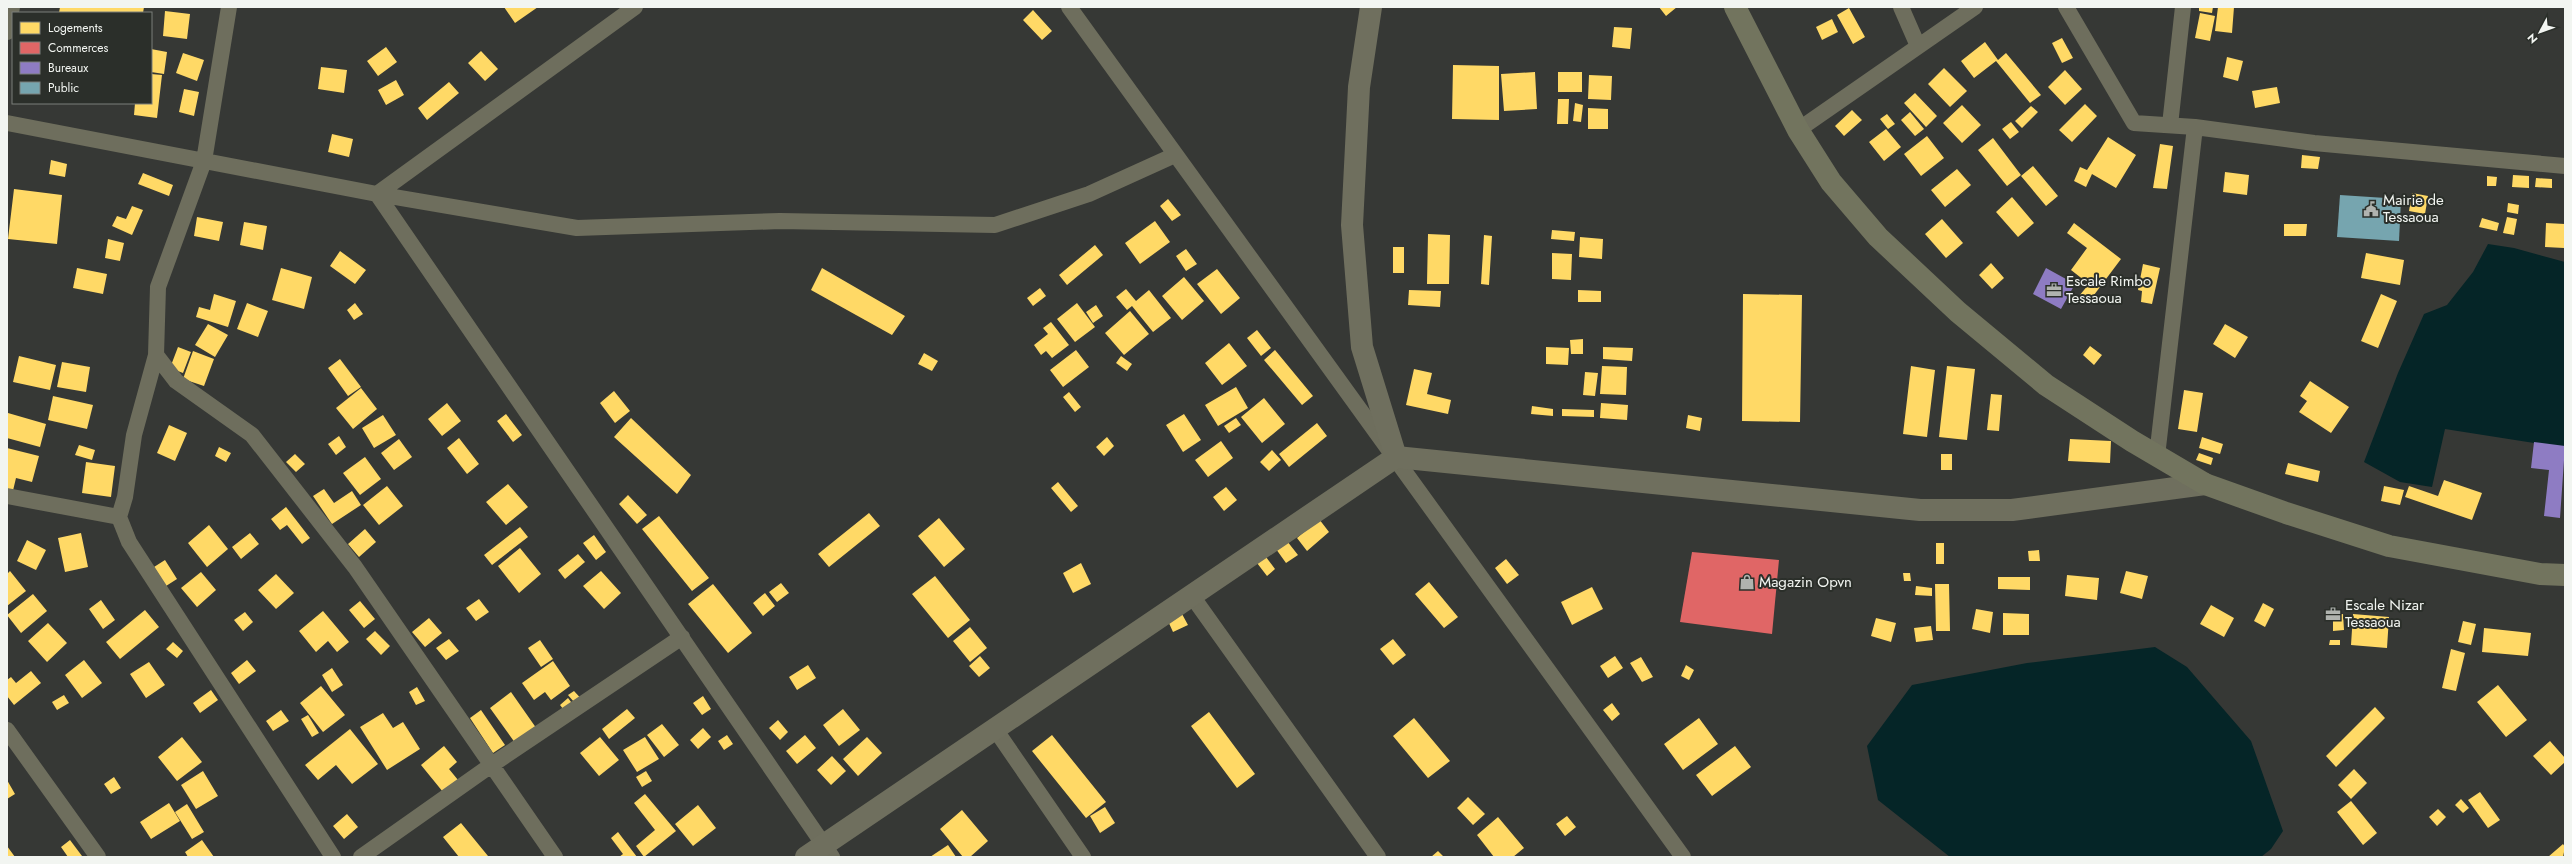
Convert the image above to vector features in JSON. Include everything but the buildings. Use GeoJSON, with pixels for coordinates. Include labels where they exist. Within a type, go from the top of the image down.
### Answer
{"type":"FeatureCollection","features":[{"type":"Feature","properties":{"kind":"highway"},"geometry":{"type":"LineString","coordinates":[[1735,7],[1798,130],[1831,182],[1878,237],[1958,312],[2046,385],[2157,456],[2205,484],[2286,513],[2389,546],[2540,574],[2565,576]]}},
{"type":"Feature","properties":{"kind":"street"},"geometry":{"type":"LineString","coordinates":[[7,32],[12,7]]}},
{"type":"Feature","properties":{"kind":"street"},"geometry":{"type":"LineString","coordinates":[[229,7],[204,161],[158,287],[156,355],[134,435],[125,497],[119,517],[129,542],[334,857]]}},
{"type":"Feature","properties":{"kind":"street"},"geometry":{"type":"LineString","coordinates":[[377,194],[635,7]]}},
{"type":"Feature","properties":{"kind":"street"},"geometry":{"type":"LineString","coordinates":[[1069,7],[1175,155],[1396,457],[1683,857]]}},
{"type":"Feature","properties":{"kind":"street"},"geometry":{"type":"LineString","coordinates":[[1371,7],[1359,87],[1352,225],[1362,347],[1396,457]]}},
{"type":"Feature","properties":{"kind":"street"},"geometry":{"type":"LineString","coordinates":[[1901,7],[1918,46]]}},
{"type":"Feature","properties":{"kind":"street"},"geometry":{"type":"LineString","coordinates":[[1798,130],[1975,7]]}},
{"type":"Feature","properties":{"kind":"street"},"geometry":{"type":"LineString","coordinates":[[2066,7],[2134,123],[2195,127],[2314,143],[2565,166]]}},
{"type":"Feature","properties":{"kind":"street"},"geometry":{"type":"LineString","coordinates":[[2170,126],[2183,7]]}},
{"type":"Feature","properties":{"kind":"street"},"geometry":{"type":"LineString","coordinates":[[7,123],[377,194],[577,228],[780,221],[995,225],[1089,194],[1175,155]]}},
{"type":"Feature","properties":{"kind":"street"},"geometry":{"type":"LineString","coordinates":[[2157,456],[2195,127]]}},
{"type":"Feature","properties":{"kind":"street"},"geometry":{"type":"LineString","coordinates":[[377,194],[828,851]]}},
{"type":"Feature","properties":{"kind":"street"},"geometry":{"type":"LineString","coordinates":[[156,355],[176,381],[252,435],[355,567],[490,766],[555,857]]}},
{"type":"Feature","properties":{"kind":"street"},"geometry":{"type":"LineString","coordinates":[[806,857],[828,851],[996,729],[1396,457],[1920,510],[2012,510],[2205,484]]}},
{"type":"Feature","properties":{"kind":"street"},"geometry":{"type":"LineString","coordinates":[[7,496],[119,517]]}},
{"type":"Feature","properties":{"kind":"street"},"geometry":{"type":"LineString","coordinates":[[1192,596],[1378,857]]}},
{"type":"Feature","properties":{"kind":"street"},"geometry":{"type":"LineString","coordinates":[[361,857],[490,766],[682,637]]}},
{"type":"Feature","properties":{"kind":"street"},"geometry":{"type":"LineString","coordinates":[[996,729],[1083,857]]}},
{"type":"Feature","properties":{"kind":"street"},"geometry":{"type":"LineString","coordinates":[[7,730],[98,857]]}},
{"type":"Feature","properties":{"kind":"water"},"geometry":{"type":"Polygon","coordinates":[[[2488,244],[2514,248],[2565,262],[2565,448],[2445,429],[2432,487],[2400,482],[2364,462],[2398,373],[2424,314],[2447,305],[2473,272],[2488,244]]]}},
{"type":"Feature","properties":{"kind":"water"},"geometry":{"type":"Polygon","coordinates":[[[2155,647],[2187,667],[2251,741],[2283,831],[2271,849],[2261,857],[1950,857],[1878,800],[1867,746],[1912,685],[2027,663],[2155,647]]]}},
{"type":"Feature","properties":{"kind":"place","name":"Mairie de Tessaoua"},"geometry":{"type":"Point","coordinates":[2371,209]}},
{"type":"Feature","properties":{"kind":"place","name":"Escale Rimbo Tessaoua"},"geometry":{"type":"Point","coordinates":[2054,290]}},
{"type":"Feature","properties":{"kind":"place","name":"Magazin Opvn"},"geometry":{"type":"Point","coordinates":[1747,582]}},
{"type":"Feature","properties":{"kind":"place","name":"Escale Nizar Tessaoua"},"geometry":{"type":"Point","coordinates":[2333,614]}}]}
